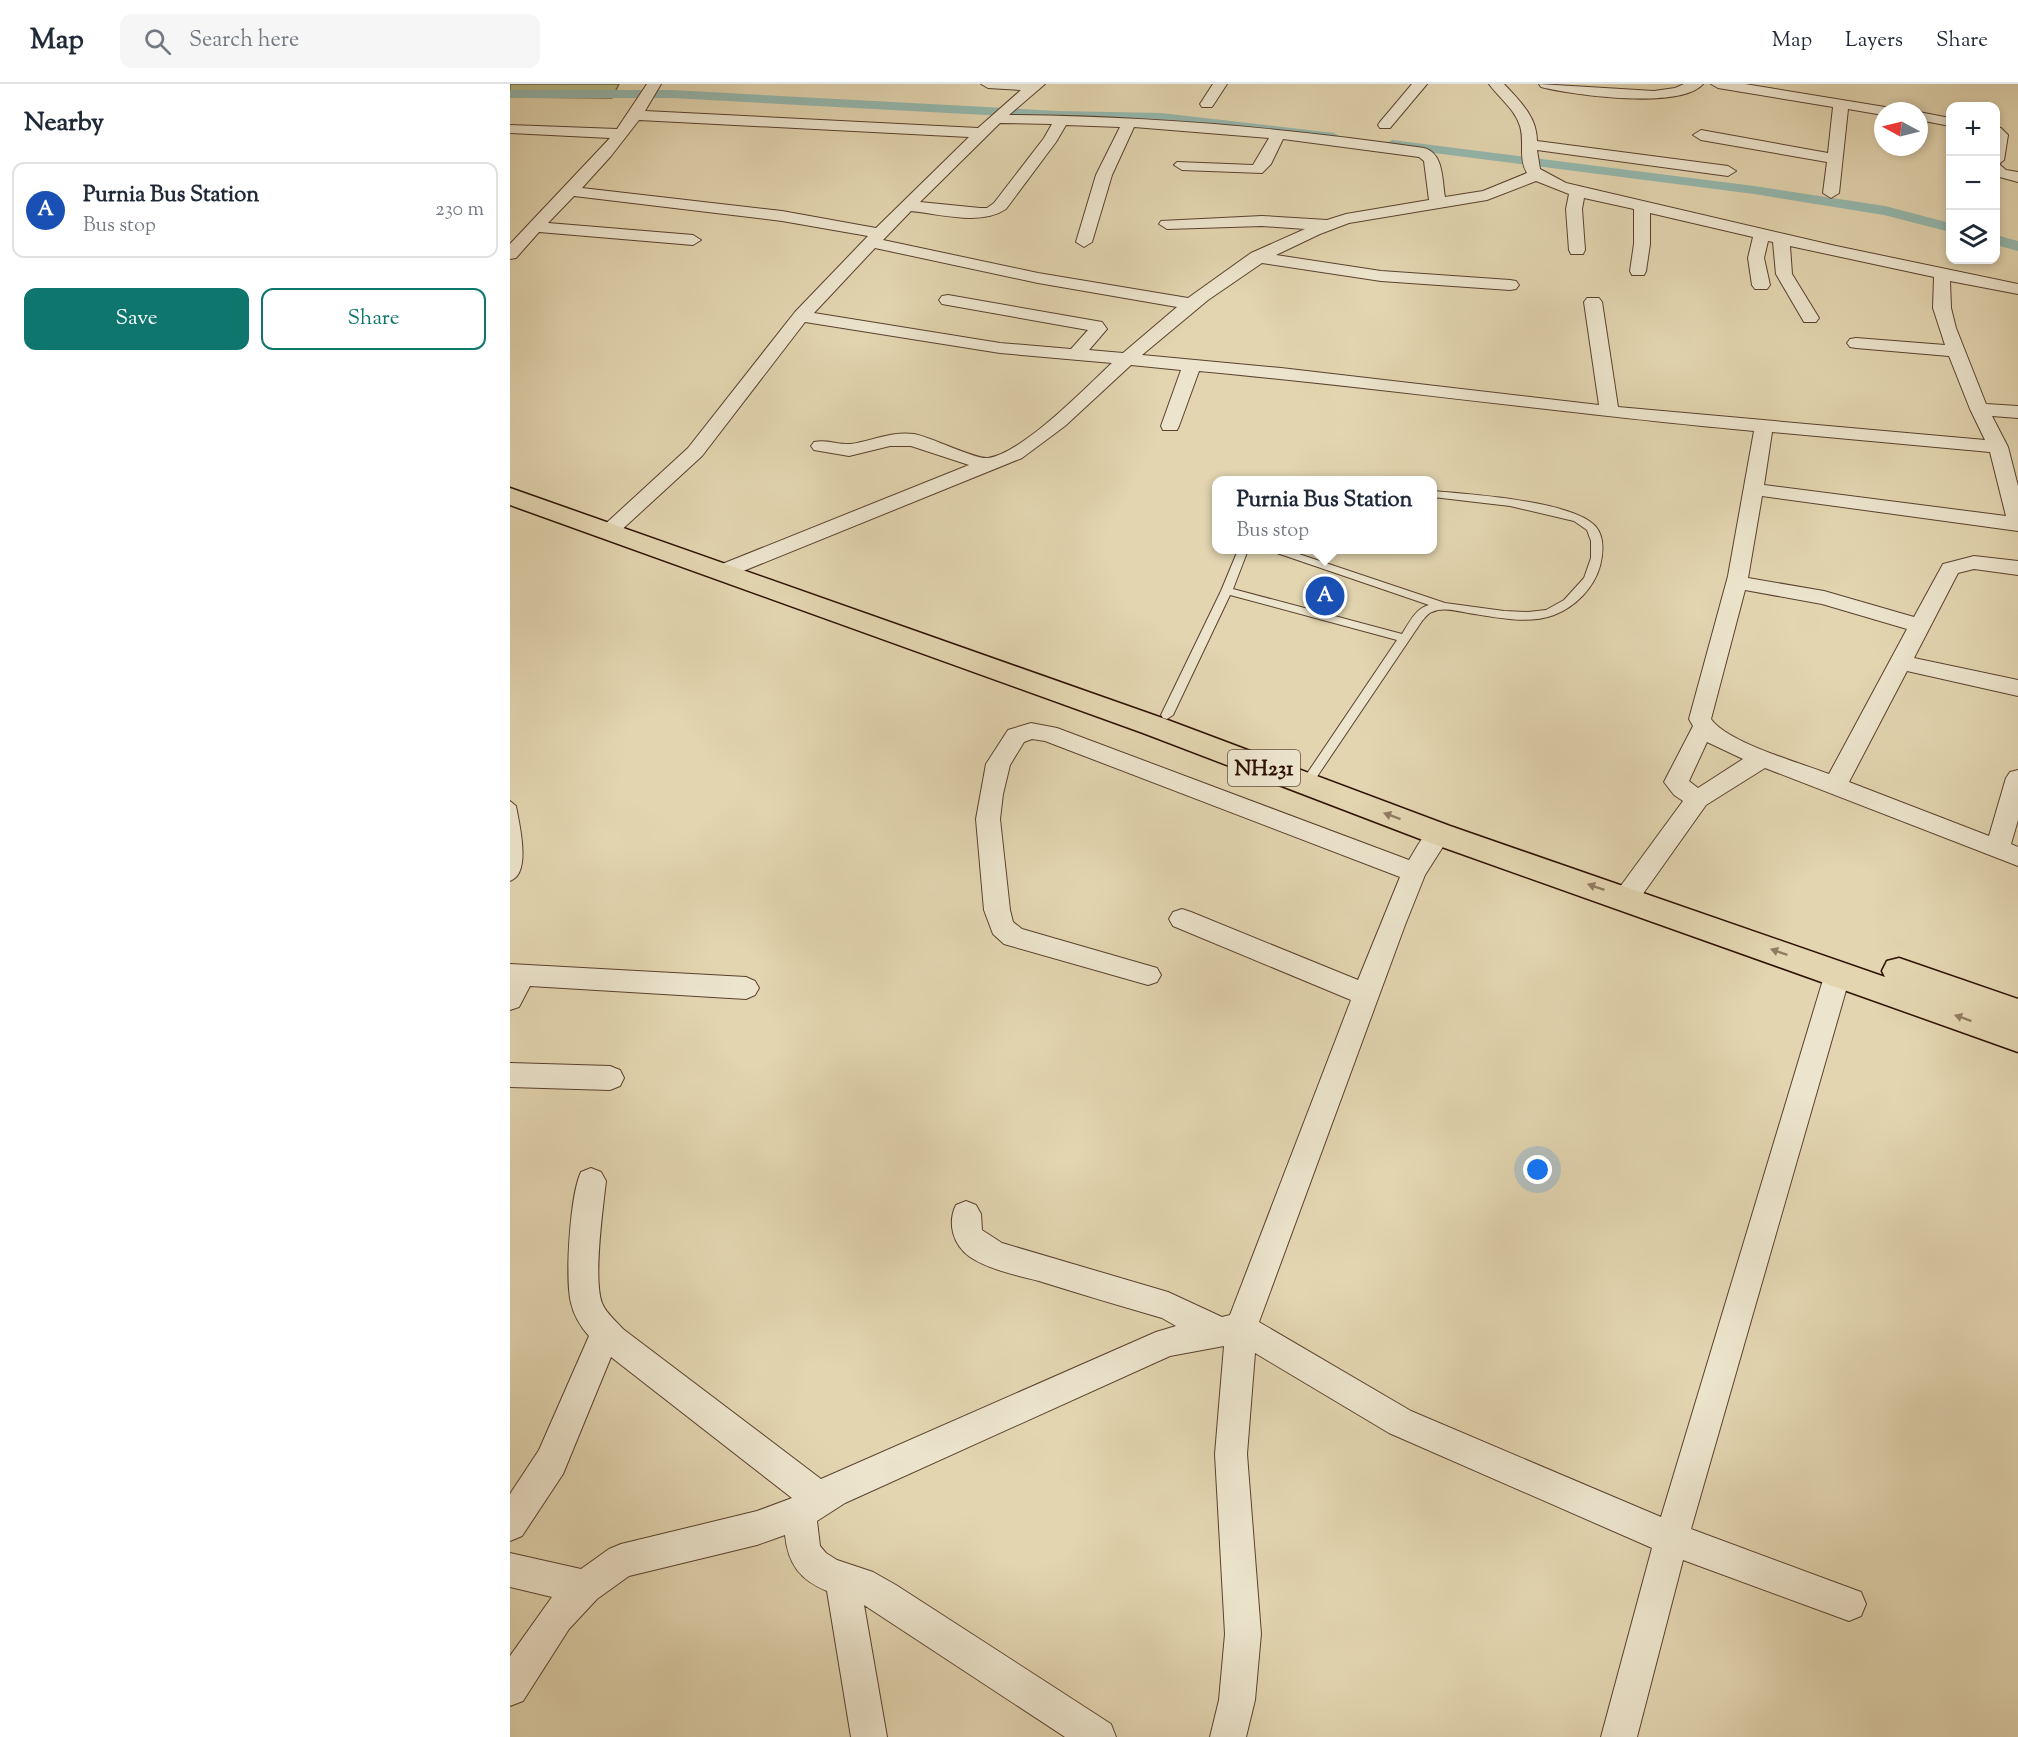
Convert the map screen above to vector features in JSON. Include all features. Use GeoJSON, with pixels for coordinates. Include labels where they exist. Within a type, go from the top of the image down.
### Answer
{"type":"FeatureCollection","features":[{"type":"Feature","properties":{"kind":"highway","name":"NH231"},"geometry":{"type":"LineString","coordinates":[[510,484],[614,526],[1154,726],[1311,777],[1633,890],[1838,973],[2018,1038]]}},
{"type":"Feature","properties":{"kind":"highway","name":"NH231"},"geometry":{"type":"LineString","coordinates":[[510,496],[614,526]]}},
{"type":"Feature","properties":{"kind":"highway","name":"NH231"},"geometry":{"type":"LineString","coordinates":[[731,568],[1167,715],[1439,834],[1633,890],[2018,1013]]}},
{"type":"Feature","properties":{"kind":"street"},"geometry":{"type":"LineString","coordinates":[[988,84],[1037,85]]}},
{"type":"Feature","properties":{"kind":"street"},"geometry":{"type":"LineString","coordinates":[[1207,104],[1220,84]]}},
{"type":"Feature","properties":{"kind":"street"},"geometry":{"type":"LineString","coordinates":[[1385,125],[1420,84]]}},
{"type":"Feature","properties":{"kind":"street"},"geometry":{"type":"LineString","coordinates":[[1496,84],[1523,116],[1530,130],[1532,161]]}},
{"type":"Feature","properties":{"kind":"street"},"geometry":{"type":"LineString","coordinates":[[1546,84],[1578,90],[1654,95],[1669,94],[1696,84]]}},
{"type":"Feature","properties":{"kind":"street"},"geometry":{"type":"LineString","coordinates":[[614,526],[695,452],[801,316],[875,237],[1002,113],[1037,85]]}},
{"type":"Feature","properties":{"kind":"street"},"geometry":{"type":"LineString","coordinates":[[1728,85],[1874,109]]}},
{"type":"Feature","properties":{"kind":"street"},"geometry":{"type":"LineString","coordinates":[[510,254],[573,191],[636,115],[651,90]]}},
{"type":"Feature","properties":{"kind":"street"},"geometry":{"type":"LineString","coordinates":[[1831,193],[1827,175],[1833,159],[1841,104]]}},
{"type":"Feature","properties":{"kind":"street"},"geometry":{"type":"LineString","coordinates":[[1002,113],[1278,134],[1424,153],[1431,159],[1438,204]]}},
{"type":"Feature","properties":{"kind":"street"},"geometry":{"type":"LineString","coordinates":[[636,115],[981,134]]}},
{"type":"Feature","properties":{"kind":"street"},"geometry":{"type":"LineString","coordinates":[[1928,118],[1946,121]]}},
{"type":"Feature","properties":{"kind":"street"},"geometry":{"type":"LineString","coordinates":[[907,206],[991,212],[1000,206],[1052,139],[1062,119]]}},
{"type":"Feature","properties":{"kind":"street"},"geometry":{"type":"LineString","coordinates":[[1084,242],[1104,175],[1130,121]]}},
{"type":"Feature","properties":{"kind":"street"},"geometry":{"type":"LineString","coordinates":[[510,129],[621,134]]}},
{"type":"Feature","properties":{"kind":"street"},"geometry":{"type":"LineString","coordinates":[[1182,165],[1257,170],[1263,164],[1278,134]]}},
{"type":"Feature","properties":{"kind":"street"},"geometry":{"type":"LineString","coordinates":[[1701,135],[1833,159]]}},
{"type":"Feature","properties":{"kind":"street"},"geometry":{"type":"LineString","coordinates":[[1720,154],[1789,167]]}},
{"type":"Feature","properties":{"kind":"street"},"geometry":{"type":"LineString","coordinates":[[1532,161],[1578,191],[1942,275],[2018,289]]}},
{"type":"Feature","properties":{"kind":"street"},"geometry":{"type":"LineString","coordinates":[[731,568],[1015,454],[1035,441],[1191,304],[1257,257],[1327,225],[1346,219],[1487,195],[1532,161],[1728,171]]}},
{"type":"Feature","properties":{"kind":"street"},"geometry":{"type":"LineString","coordinates":[[2000,172],[2018,177]]}},
{"type":"Feature","properties":{"kind":"street"},"geometry":{"type":"LineString","coordinates":[[573,191],[782,216],[1038,278],[1191,304]]}},
{"type":"Feature","properties":{"kind":"street"},"geometry":{"type":"LineString","coordinates":[[1577,250],[1574,209],[1578,191]]}},
{"type":"Feature","properties":{"kind":"street"},"geometry":{"type":"LineString","coordinates":[[1638,271],[1642,244],[1642,206]]}},
{"type":"Feature","properties":{"kind":"street"},"geometry":{"type":"LineString","coordinates":[[1167,224],[1263,220],[1327,225]]}},
{"type":"Feature","properties":{"kind":"street"},"geometry":{"type":"LineString","coordinates":[[537,227],[693,240]]}},
{"type":"Feature","properties":{"kind":"street"},"geometry":{"type":"LineString","coordinates":[[1761,285],[1756,258],[1762,234]]}},
{"type":"Feature","properties":{"kind":"street"},"geometry":{"type":"LineString","coordinates":[[1781,239],[1784,274],[1810,318]]}},
{"type":"Feature","properties":{"kind":"street"},"geometry":{"type":"LineString","coordinates":[[1257,257],[1381,276],[1510,285]]}},
{"type":"Feature","properties":{"kind":"street"},"geometry":{"type":"LineString","coordinates":[[1752,489],[2018,525],[2010,467],[1979,409],[1947,328],[1942,308],[1942,275]]}},
{"type":"Feature","properties":{"kind":"street"},"geometry":{"type":"LineString","coordinates":[[948,300],[1096,326],[1098,329],[1096,334],[1076,354]]}},
{"type":"Feature","properties":{"kind":"street"},"geometry":{"type":"LineString","coordinates":[[1593,302],[1609,410]]}},
{"type":"Feature","properties":{"kind":"street"},"geometry":{"type":"LineString","coordinates":[[801,316],[991,346],[1281,373],[1764,426],[1998,447]]}},
{"type":"Feature","properties":{"kind":"street"},"geometry":{"type":"LineString","coordinates":[[1856,343],[1956,351]]}},
{"type":"Feature","properties":{"kind":"street"},"geometry":{"type":"LineString","coordinates":[[1170,426],[1192,365]]}},
{"type":"Feature","properties":{"kind":"street"},"geometry":{"type":"LineString","coordinates":[[1979,409],[2018,412]]}},
{"type":"Feature","properties":{"kind":"street"},"geometry":{"type":"LineString","coordinates":[[1764,426],[1736,582],[1704,696],[1700,719],[1703,728],[1712,735],[1763,758],[2007,853],[2018,778]]}},
{"type":"Feature","properties":{"kind":"street"},"geometry":{"type":"LineString","coordinates":[[822,446],[849,450],[890,440],[913,440],[987,465]]}},
{"type":"Feature","properties":{"kind":"street"},"geometry":{"type":"LineString","coordinates":[[1835,786],[1950,569],[1959,564],[2018,568]]}},
{"type":"Feature","properties":{"kind":"street"},"geometry":{"type":"LineString","coordinates":[[1736,582],[1824,598],[1920,626]]}},
{"type":"Feature","properties":{"kind":"street"},"geometry":{"type":"LineString","coordinates":[[1900,663],[2018,688]]}},
{"type":"Feature","properties":{"kind":"street"},"geometry":{"type":"LineString","coordinates":[[1698,799],[1682,789],[1676,782],[1703,728]]}},
{"type":"Feature","properties":{"kind":"street"},"geometry":{"type":"LineString","coordinates":[[1148,975],[1013,937],[1002,927],[997,910],[988,819],[998,764],[1016,736],[1031,731],[1049,734],[1414,872]]}},
{"type":"Feature","properties":{"kind":"street"},"geometry":{"type":"LineString","coordinates":[[1633,890],[1698,799],[1763,758]]}},
{"type":"Feature","properties":{"kind":"street"},"geometry":{"type":"LineString","coordinates":[[1228,1737],[1237,1700],[1243,1634],[1231,1454],[1229,1329],[1414,872],[1439,834]]}},
{"type":"Feature","properties":{"kind":"street"},"geometry":{"type":"LineString","coordinates":[[1182,919],[1366,995]]}},
{"type":"Feature","properties":{"kind":"street"},"geometry":{"type":"LineString","coordinates":[[1618,1737],[1671,1539],[1838,973]]}},
{"type":"Feature","properties":{"kind":"street"},"geometry":{"type":"LineString","coordinates":[[510,999],[517,974],[746,988]]}},
{"type":"Feature","properties":{"kind":"street"},"geometry":{"type":"LineString","coordinates":[[510,1075],[610,1078]]}},
{"type":"Feature","properties":{"kind":"street"},"geometry":{"type":"LineString","coordinates":[[591,1181],[584,1282],[587,1306],[606,1333],[809,1506]]}},
{"type":"Feature","properties":{"kind":"street"},"geometry":{"type":"LineString","coordinates":[[966,1214],[968,1236],[980,1247],[996,1255],[1168,1306],[1229,1329],[1400,1422],[1671,1539],[1850,1604]]}},
{"type":"Feature","properties":{"kind":"street"},"geometry":{"type":"LineString","coordinates":[[510,1688],[557,1617],[585,1587],[621,1561],[757,1528],[809,1506],[833,1491],[1167,1342],[1229,1329]]}},
{"type":"Feature","properties":{"kind":"street"},"geometry":{"type":"LineString","coordinates":[[510,1524],[552,1462],[606,1333]]}},
{"type":"Feature","properties":{"kind":"street"},"geometry":{"type":"LineString","coordinates":[[809,1506],[804,1553],[814,1565],[829,1575],[861,1584],[884,1597],[1098,1737]]}},
{"type":"Feature","properties":{"kind":"street"},"geometry":{"type":"LineString","coordinates":[[510,1570],[585,1587]]}},
{"type":"Feature","properties":{"kind":"street"},"geometry":{"type":"LineString","coordinates":[[842,1579],[869,1737]]}},
{"type":"Feature","properties":{"kind":"lane"},"geometry":{"type":"LineString","coordinates":[[1292,554],[1443,606],[1538,615],[1556,611],[1579,594],[1590,578],[1596,563],[1598,539],[1593,529],[1579,518],[1511,503],[1437,494]]}},
{"type":"Feature","properties":{"kind":"lane"},"geometry":{"type":"LineString","coordinates":[[1167,715],[1227,591],[1242,554]]}},
{"type":"Feature","properties":{"kind":"lane"},"geometry":{"type":"LineString","coordinates":[[1227,591],[1404,638]]}},
{"type":"Feature","properties":{"kind":"lane"},"geometry":{"type":"LineString","coordinates":[[1311,777],[1418,618],[1427,609],[1443,606]]}},
{"type":"Feature","properties":{"kind":"lane"},"geometry":{"type":"LineString","coordinates":[[510,806],[518,854],[510,876]]}},
{"type":"Feature","properties":{"kind":"green space"},"geometry":{"type":"Polygon","coordinates":[[[510,84],[619,84],[612,98],[510,97],[510,84]]]}},
{"type":"Feature","properties":{"kind":"waterway"},"geometry":{"type":"LineString","coordinates":[[510,94],[672,94],[1058,115],[1161,117],[1334,137]]}},
{"type":"Feature","properties":{"kind":"waterway"},"geometry":{"type":"LineString","coordinates":[[1392,144],[1754,190],[1885,211],[1946,227]]}},
{"type":"Feature","properties":{"kind":"waterway"},"geometry":{"type":"LineString","coordinates":[[2000,241],[2018,246]]}},
{"type":"Feature","properties":{"kind":"place","name":"Purnia Bus Station"},"geometry":{"type":"Point","coordinates":[1325,596]}}]}
